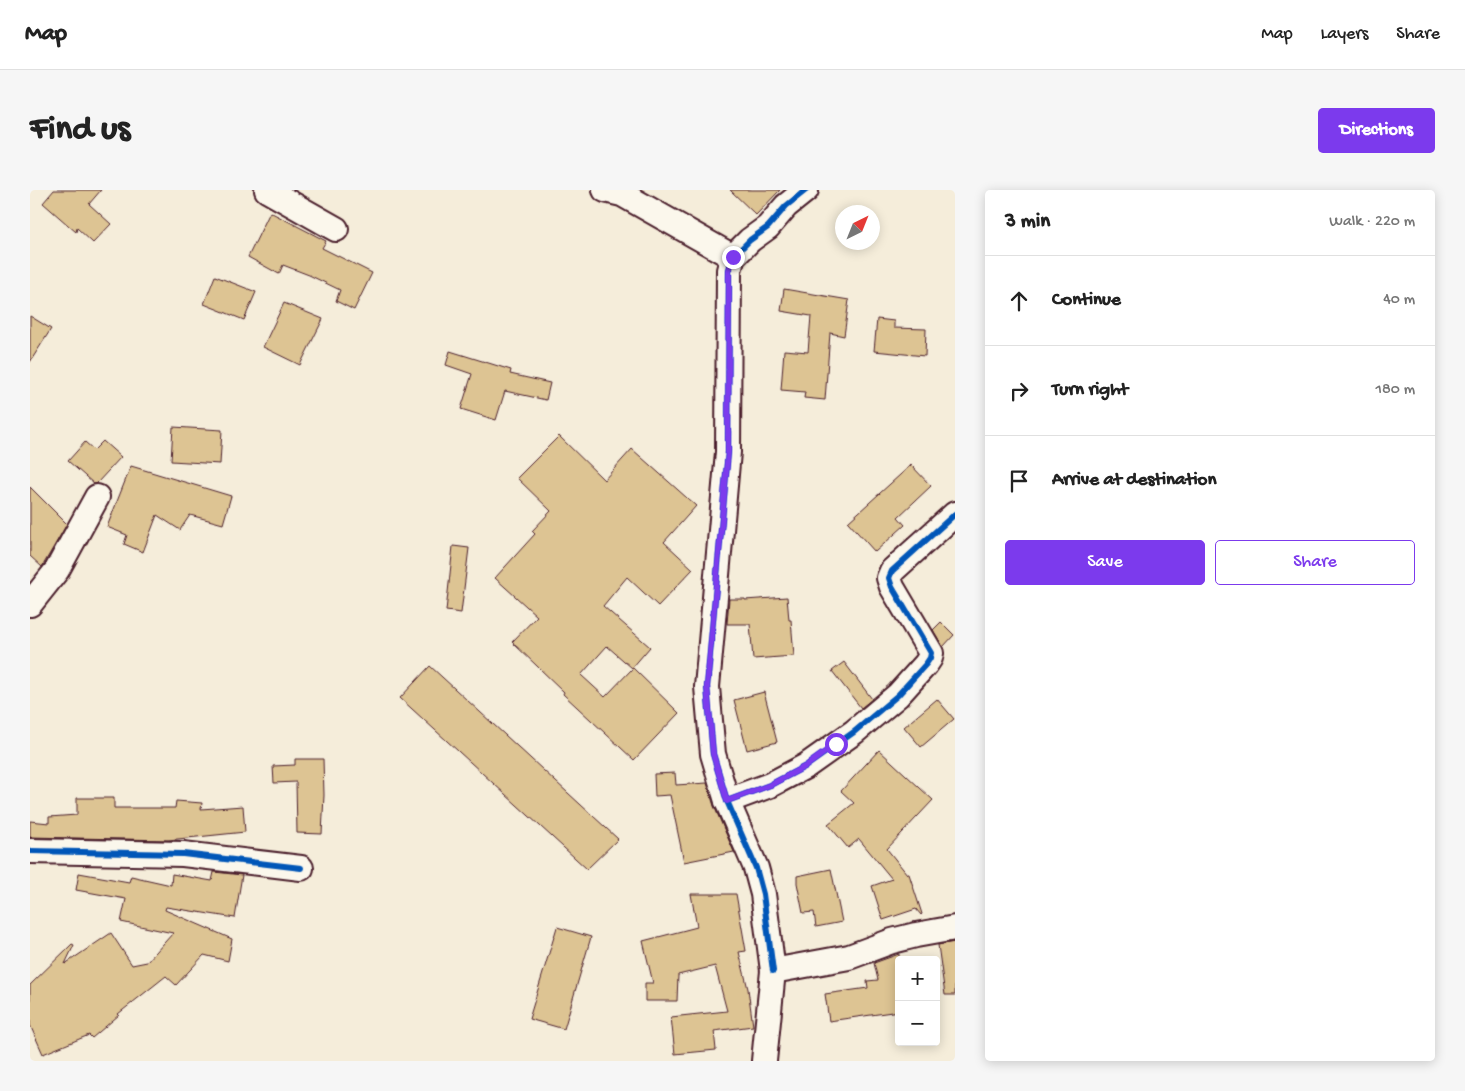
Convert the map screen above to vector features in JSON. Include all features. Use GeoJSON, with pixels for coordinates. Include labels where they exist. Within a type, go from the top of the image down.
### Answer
{"type":"FeatureCollection","features":[{"type":"Feature","properties":{"kind":"street"},"geometry":{"type":"LineString","coordinates":[[267,190],[336,229]]}},
{"type":"Feature","properties":{"kind":"street"},"geometry":{"type":"LineString","coordinates":[[605,190],[622,194],[733,257]]}},
{"type":"Feature","properties":{"kind":"street"},"geometry":{"type":"LineString","coordinates":[[764,1061],[772,971],[763,894],[756,868],[727,801],[713,754],[707,686],[728,452],[729,270],[733,257],[750,240],[768,228],[786,206],[806,190]]}},
{"type":"Feature","properties":{"kind":"street"},"geometry":{"type":"LineString","coordinates":[[30,604],[57,570],[97,497]]}},
{"type":"Feature","properties":{"kind":"street"},"geometry":{"type":"LineString","coordinates":[[727,801],[770,785],[806,766],[854,732],[898,695],[926,664],[931,653],[892,587],[889,578],[892,571],[955,514]]}},
{"type":"Feature","properties":{"kind":"street"},"geometry":{"type":"LineString","coordinates":[[30,851],[183,854],[301,868]]}},
{"type":"Feature","properties":{"kind":"street"},"geometry":{"type":"LineString","coordinates":[[772,971],[849,957],[916,935],[955,928]]}},
{"type":"Feature","properties":{"kind":"building"},"geometry":{"type":"Polygon","coordinates":[[[54,190],[101,190],[89,204],[111,224],[93,243],[77,228],[76,232],[43,203],[54,190]]]}},
{"type":"Feature","properties":{"kind":"building"},"geometry":{"type":"Polygon","coordinates":[[[730,190],[780,190],[756,215],[730,190]]]}},
{"type":"Feature","properties":{"kind":"building"},"geometry":{"type":"Polygon","coordinates":[[[270,212],[326,241],[322,248],[372,273],[354,310],[336,301],[340,290],[283,265],[279,274],[248,257],[270,212]]]}},
{"type":"Feature","properties":{"kind":"building"},"geometry":{"type":"Polygon","coordinates":[[[215,276],[256,292],[244,320],[204,304],[215,276]]]}},
{"type":"Feature","properties":{"kind":"building"},"geometry":{"type":"Polygon","coordinates":[[[784,289],[849,300],[844,336],[830,333],[825,400],[804,398],[805,392],[781,390],[784,350],[808,352],[811,316],[781,311],[784,289]]]}},
{"type":"Feature","properties":{"kind":"building"},"geometry":{"type":"Polygon","coordinates":[[[284,303],[323,319],[300,365],[263,347],[284,303]]]}},
{"type":"Feature","properties":{"kind":"building"},"geometry":{"type":"Polygon","coordinates":[[[30,316],[51,329],[30,362],[30,316]]]}},
{"type":"Feature","properties":{"kind":"building"},"geometry":{"type":"Polygon","coordinates":[[[877,319],[894,321],[894,328],[926,329],[925,356],[874,351],[877,319]]]}},
{"type":"Feature","properties":{"kind":"building"},"geometry":{"type":"Polygon","coordinates":[[[450,351],[511,370],[510,374],[550,383],[546,400],[505,391],[496,420],[461,409],[472,374],[446,365],[450,351]]]}},
{"type":"Feature","properties":{"kind":"building"},"geometry":{"type":"Polygon","coordinates":[[[173,427],[222,430],[220,464],[171,461],[173,427]]]}},
{"type":"Feature","properties":{"kind":"building"},"geometry":{"type":"Polygon","coordinates":[[[559,436],[604,480],[632,449],[696,506],[664,542],[693,569],[658,606],[627,577],[603,606],[650,647],[632,668],[607,646],[581,675],[605,697],[633,668],[679,713],[634,760],[563,694],[564,692],[512,642],[537,616],[495,578],[535,534],[532,531],[551,511],[517,478],[559,436]]]}},
{"type":"Feature","properties":{"kind":"building"},"geometry":{"type":"Polygon","coordinates":[[[103,441],[121,457],[94,484],[68,461],[85,442],[94,450],[103,441]]]}},
{"type":"Feature","properties":{"kind":"building"},"geometry":{"type":"Polygon","coordinates":[[[911,465],[931,486],[898,517],[905,525],[875,552],[848,522],[911,465]]]}},
{"type":"Feature","properties":{"kind":"building"},"geometry":{"type":"Polygon","coordinates":[[[131,466],[231,496],[223,524],[190,515],[180,530],[157,515],[143,552],[124,544],[127,535],[107,527],[131,466]]]}},
{"type":"Feature","properties":{"kind":"building"},"geometry":{"type":"Polygon","coordinates":[[[30,487],[67,524],[42,567],[30,556],[30,487]]]}},
{"type":"Feature","properties":{"kind":"building"},"geometry":{"type":"Polygon","coordinates":[[[453,546],[469,548],[461,613],[446,611],[453,546]]]}},
{"type":"Feature","properties":{"kind":"building"},"geometry":{"type":"Polygon","coordinates":[[[787,597],[794,656],[753,659],[750,624],[727,624],[729,599],[745,600],[787,597]]]}},
{"type":"Feature","properties":{"kind":"building"},"geometry":{"type":"Polygon","coordinates":[[[941,622],[954,635],[943,647],[933,630],[941,622]]]}},
{"type":"Feature","properties":{"kind":"building"},"geometry":{"type":"Polygon","coordinates":[[[844,662],[872,699],[861,708],[832,671],[844,662]]]}},
{"type":"Feature","properties":{"kind":"building"},"geometry":{"type":"Polygon","coordinates":[[[430,666],[618,839],[587,869],[400,698],[430,666]]]}},
{"type":"Feature","properties":{"kind":"building"},"geometry":{"type":"Polygon","coordinates":[[[764,692],[777,742],[747,750],[734,700],[764,692]]]}},
{"type":"Feature","properties":{"kind":"building"},"geometry":{"type":"Polygon","coordinates":[[[937,699],[954,719],[921,747],[904,727],[937,699]]]}},
{"type":"Feature","properties":{"kind":"building"},"geometry":{"type":"Polygon","coordinates":[[[879,750],[933,800],[887,849],[907,874],[909,874],[921,915],[916,909],[883,920],[872,886],[892,879],[859,839],[848,848],[828,824],[854,803],[841,791],[879,750]]]}},
{"type":"Feature","properties":{"kind":"building"},"geometry":{"type":"Polygon","coordinates":[[[295,759],[323,759],[322,834],[297,833],[296,782],[274,783],[273,766],[295,765],[295,759]]]}},
{"type":"Feature","properties":{"kind":"building"},"geometry":{"type":"Polygon","coordinates":[[[675,773],[676,785],[707,783],[714,806],[734,852],[684,862],[670,795],[655,796],[654,774],[675,773]]]}},
{"type":"Feature","properties":{"kind":"building"},"geometry":{"type":"Polygon","coordinates":[[[77,798],[114,798],[114,808],[175,808],[176,801],[202,803],[201,809],[243,806],[245,832],[168,840],[30,837],[30,821],[49,823],[49,817],[77,815],[77,798]]]}},
{"type":"Feature","properties":{"kind":"building"},"geometry":{"type":"Polygon","coordinates":[[[831,869],[842,922],[816,927],[814,912],[803,913],[797,876],[831,869]]]}},
{"type":"Feature","properties":{"kind":"building"},"geometry":{"type":"Polygon","coordinates":[[[214,872],[242,875],[235,918],[166,907],[165,910],[232,939],[228,961],[204,955],[176,985],[166,976],[118,1014],[92,1038],[89,1035],[43,1054],[30,1025],[30,985],[72,944],[74,945],[65,964],[111,933],[132,965],[147,962],[173,933],[121,922],[126,899],[76,890],[79,873],[129,882],[131,876],[171,885],[172,874],[212,881],[214,872]]]}},
{"type":"Feature","properties":{"kind":"building"},"geometry":{"type":"Polygon","coordinates":[[[691,894],[736,894],[746,951],[739,952],[748,989],[753,1026],[714,1031],[716,1050],[675,1054],[671,1017],[727,1011],[715,966],[678,975],[677,1001],[645,1001],[645,983],[653,983],[643,941],[697,927],[691,894]]]}},
{"type":"Feature","properties":{"kind":"building"},"geometry":{"type":"Polygon","coordinates":[[[557,927],[591,937],[564,1029],[529,1019],[557,927]]]}},
{"type":"Feature","properties":{"kind":"building"},"geometry":{"type":"Polygon","coordinates":[[[955,942],[955,995],[945,995],[938,945],[955,942]]]}},
{"type":"Feature","properties":{"kind":"building"},"geometry":{"type":"Polygon","coordinates":[[[899,954],[899,956],[895,956],[895,1012],[829,1021],[825,994],[868,988],[867,981],[878,980],[874,963],[899,954]]]}},
{"type":"Feature","properties":{"kind":"cycle path"},"geometry":{"type":"LineString","coordinates":[[773,971],[763,894],[756,868],[727,801],[713,754],[707,687],[728,452],[729,270],[733,257],[750,240],[768,227],[786,206],[806,190]]}},
{"type":"Feature","properties":{"kind":"cycle path"},"geometry":{"type":"LineString","coordinates":[[727,801],[770,785],[806,766],[854,732],[898,695],[926,664],[931,653],[892,587],[889,578],[892,571],[955,514]]}},
{"type":"Feature","properties":{"kind":"cycle path"},"geometry":{"type":"LineString","coordinates":[[30,851],[183,854],[301,868]]}},
{"type":"Feature","properties":{"kind":"route"},"geometry":{"type":"LineString","coordinates":[[733,257],[729,270],[728,452],[707,686],[713,754],[727,801],[770,785],[806,766],[836,744]]}}]}
